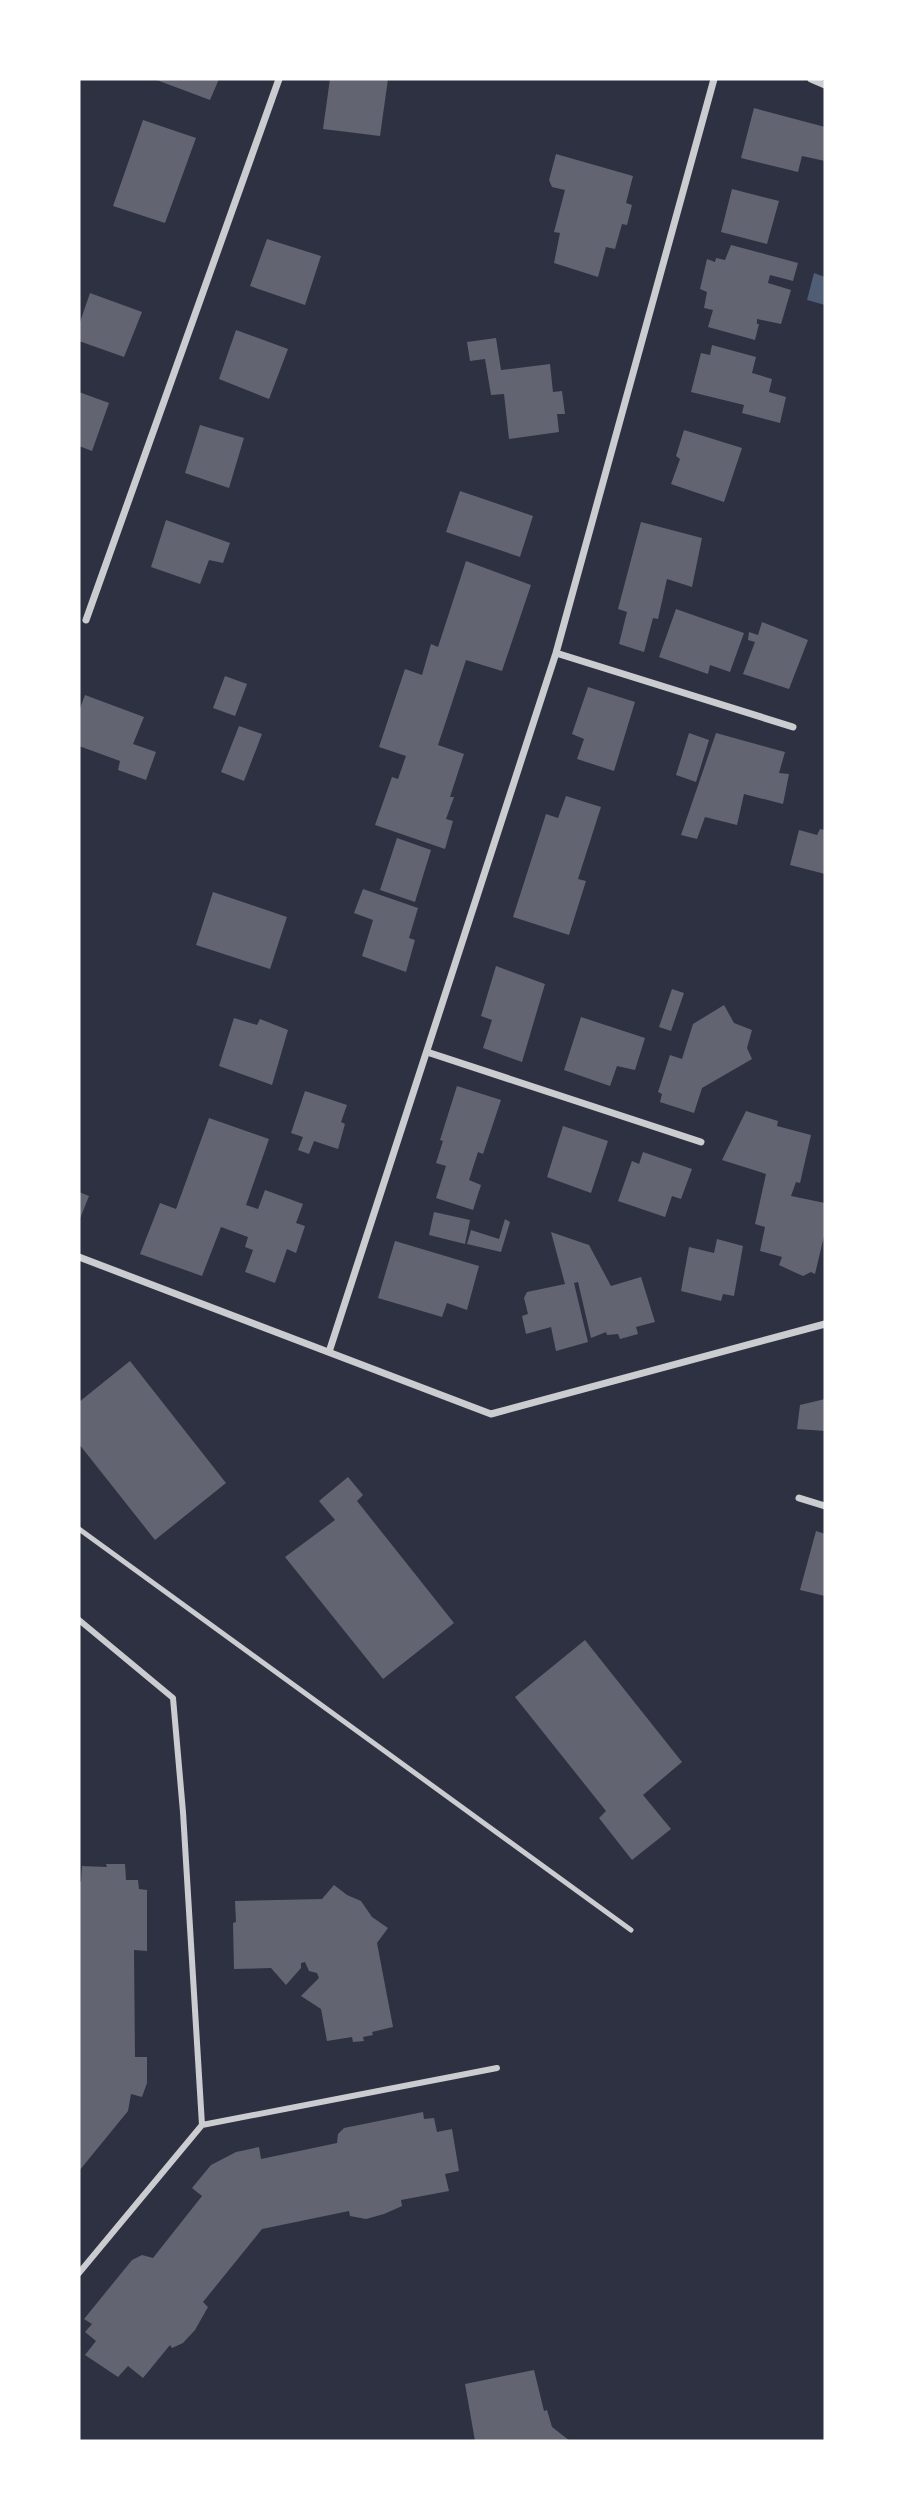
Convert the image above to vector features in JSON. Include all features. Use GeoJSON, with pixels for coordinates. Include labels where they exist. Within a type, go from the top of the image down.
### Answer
{"type":"FeatureCollection","features":[{"type":"Feature","properties":{"kind":"street"},"geometry":{"type":"LineString","coordinates":[[86,620],[279,79]]}},
{"type":"Feature","properties":{"kind":"street"},"geometry":{"type":"LineString","coordinates":[[329,1352],[556,653],[714,79]]}},
{"type":"Feature","properties":{"kind":"street"},"geometry":{"type":"LineString","coordinates":[[811,79],[825,85]]}},
{"type":"Feature","properties":{"kind":"street"},"geometry":{"type":"LineString","coordinates":[[556,653],[793,727]]}},
{"type":"Feature","properties":{"kind":"street"},"geometry":{"type":"LineString","coordinates":[[427,1052],[701,1142]]}},
{"type":"Feature","properties":{"kind":"street"},"geometry":{"type":"LineString","coordinates":[[79,1257],[491,1414],[825,1324]]}},
{"type":"Feature","properties":{"kind":"street"},"geometry":{"type":"LineString","coordinates":[[799,1498],[825,1506]]}},
{"type":"Feature","properties":{"kind":"street"},"geometry":{"type":"LineString","coordinates":[[79,1620],[173,1698],[183,1812],[202,2125]]}},
{"type":"Feature","properties":{"kind":"street"},"geometry":{"type":"LineString","coordinates":[[79,2273],[202,2125],[497,2068]]}},
{"type":"Feature","properties":{"kind":"lane"},"geometry":{"type":"LineString","coordinates":[[79,1529],[631,1930]]}},
{"type":"Feature","properties":{"kind":"water"},"geometry":{"type":"Polygon","coordinates":[[[814,273],[825,277],[825,305],[807,300],[814,273]]]}},
{"type":"Feature","properties":{"kind":"building"},"geometry":{"type":"Polygon","coordinates":[[[154,79],[219,79],[210,100],[154,79]]]}},
{"type":"Feature","properties":{"kind":"building"},"geometry":{"type":"Polygon","coordinates":[[[330,79],[388,79],[380,136],[323,129],[330,79]]]}},
{"type":"Feature","properties":{"kind":"building"},"geometry":{"type":"Polygon","coordinates":[[[754,108],[825,127],[825,161],[802,156],[798,172],[741,158],[754,108]]]}},
{"type":"Feature","properties":{"kind":"building"},"geometry":{"type":"Polygon","coordinates":[[[143,120],[196,138],[165,223],[113,206],[143,120]]]}},
{"type":"Feature","properties":{"kind":"building"},"geometry":{"type":"Polygon","coordinates":[[[556,154],[633,176],[626,203],[632,205],[627,225],[622,224],[615,249],[606,247],[598,277],[554,263],[560,233],[554,232],[565,190],[552,187],[549,180],[556,154]]]}},
{"type":"Feature","properties":{"kind":"building"},"geometry":{"type":"Polygon","coordinates":[[[732,189],[779,201],[767,244],[721,232],[732,189]]]}},
{"type":"Feature","properties":{"kind":"building"},"geometry":{"type":"Polygon","coordinates":[[[267,239],[321,256],[305,305],[250,286],[267,239]]]}},
{"type":"Feature","properties":{"kind":"building"},"geometry":{"type":"Polygon","coordinates":[[[731,245],[798,263],[793,281],[770,275],[768,283],[791,290],[781,324],[757,319],[759,324],[755,340],[708,327],[713,310],[704,308],[707,292],[700,289],[707,259],[715,262],[716,258],[725,260],[731,245]]]}},
{"type":"Feature","properties":{"kind":"building"},"geometry":{"type":"Polygon","coordinates":[[[90,293],[142,312],[124,357],[79,341],[79,325],[90,293]]]}},
{"type":"Feature","properties":{"kind":"building"},"geometry":{"type":"Polygon","coordinates":[[[236,330],[288,349],[269,399],[219,379],[236,330]]]}},
{"type":"Feature","properties":{"kind":"building"},"geometry":{"type":"Polygon","coordinates":[[[496,338],[501,370],[550,364],[553,392],[562,391],[565,414],[557,414],[559,432],[509,439],[504,394],[491,395],[485,359],[470,361],[467,342],[496,338]]]}},
{"type":"Feature","properties":{"kind":"building"},"geometry":{"type":"Polygon","coordinates":[[[712,345],[756,357],[752,373],[772,379],[769,392],[786,397],[780,423],[742,413],[744,405],[691,392],[701,353],[710,355],[712,345]]]}},
{"type":"Feature","properties":{"kind":"building"},"geometry":{"type":"Polygon","coordinates":[[[79,392],[109,403],[92,451],[79,446],[79,392]]]}},
{"type":"Feature","properties":{"kind":"building"},"geometry":{"type":"Polygon","coordinates":[[[200,425],[244,438],[229,488],[185,473],[200,425]]]}},
{"type":"Feature","properties":{"kind":"building"},"geometry":{"type":"Polygon","coordinates":[[[684,430],[742,448],[724,502],[671,484],[680,459],[676,456],[684,430]]]}},
{"type":"Feature","properties":{"kind":"building"},"geometry":{"type":"Polygon","coordinates":[[[460,491],[533,516],[520,557],[446,532],[460,491]]]}},
{"type":"Feature","properties":{"kind":"building"},"geometry":{"type":"Polygon","coordinates":[[[166,520],[230,543],[223,563],[209,560],[200,584],[151,567],[166,520]]]}},
{"type":"Feature","properties":{"kind":"building"},"geometry":{"type":"Polygon","coordinates":[[[641,522],[702,538],[692,587],[667,579],[658,619],[653,618],[644,652],[619,644],[627,612],[618,609],[641,522]]]}},
{"type":"Feature","properties":{"kind":"building"},"geometry":{"type":"Polygon","coordinates":[[[466,561],[531,585],[502,671],[466,660],[438,745],[464,754],[450,797],[454,797],[446,819],[453,821],[445,849],[375,825],[392,777],[398,779],[406,756],[379,747],[405,669],[422,675],[431,644],[438,647],[466,561]]]}},
{"type":"Feature","properties":{"kind":"building"},"geometry":{"type":"Polygon","coordinates":[[[676,609],[744,633],[730,672],[710,665],[708,674],[659,657],[676,609]]]}},
{"type":"Feature","properties":{"kind":"building"},"geometry":{"type":"Polygon","coordinates":[[[762,622],[808,640],[789,689],[743,674],[755,642],[748,640],[749,632],[758,635],[762,622]]]}},
{"type":"Feature","properties":{"kind":"building"},"geometry":{"type":"Polygon","coordinates":[[[225,676],[247,684],[235,716],[213,708],[225,676]]]}},
{"type":"Feature","properties":{"kind":"building"},"geometry":{"type":"Polygon","coordinates":[[[588,687],[635,702],[614,771],[577,759],[584,739],[572,734],[588,687]]]}},
{"type":"Feature","properties":{"kind":"building"},"geometry":{"type":"Polygon","coordinates":[[[85,695],[144,717],[133,744],[156,752],[146,780],[118,770],[120,761],[79,746],[79,711],[85,695]]]}},
{"type":"Feature","properties":{"kind":"building"},"geometry":{"type":"Polygon","coordinates":[[[239,726],[262,734],[244,781],[221,772],[239,726]]]}},
{"type":"Feature","properties":{"kind":"building"},"geometry":{"type":"Polygon","coordinates":[[[689,733],[709,740],[696,782],[676,775],[689,733]]]}},
{"type":"Feature","properties":{"kind":"building"},"geometry":{"type":"Polygon","coordinates":[[[716,733],[785,752],[779,773],[789,774],[783,804],[744,794],[737,825],[705,817],[697,839],[681,835],[716,733]]]}},
{"type":"Feature","properties":{"kind":"building"},"geometry":{"type":"Polygon","coordinates":[[[566,796],[601,807],[578,879],[586,881],[569,935],[513,917],[546,814],[558,818],[566,796]]]}},
{"type":"Feature","properties":{"kind":"building"},"geometry":{"type":"Polygon","coordinates":[[[820,829],[825,830],[825,874],[790,865],[799,830],[817,835],[820,829]]]}},
{"type":"Feature","properties":{"kind":"building"},"geometry":{"type":"Polygon","coordinates":[[[397,838],[431,850],[415,902],[380,890],[397,838]]]}},
{"type":"Feature","properties":{"kind":"building"},"geometry":{"type":"Polygon","coordinates":[[[363,889],[418,908],[409,938],[415,940],[406,972],[362,956],[373,920],[354,913],[363,889]]]}},
{"type":"Feature","properties":{"kind":"building"},"geometry":{"type":"Polygon","coordinates":[[[213,892],[287,917],[270,969],[196,945],[213,892]]]}},
{"type":"Feature","properties":{"kind":"building"},"geometry":{"type":"Polygon","coordinates":[[[496,966],[545,984],[522,1062],[483,1048],[492,1020],[481,1016],[496,966]]]}},
{"type":"Feature","properties":{"kind":"building"},"geometry":{"type":"Polygon","coordinates":[[[672,989],[684,993],[671,1031],[659,1027],[672,989]]]}},
{"type":"Feature","properties":{"kind":"building"},"geometry":{"type":"Polygon","coordinates":[[[724,1005],[734,1023],[752,1030],[747,1048],[752,1059],[702,1088],[694,1113],[660,1102],[662,1094],[658,1092],[670,1055],[682,1059],[693,1024],[724,1005]]]}},
{"type":"Feature","properties":{"kind":"building"},"geometry":{"type":"Polygon","coordinates":[[[581,1017],[645,1038],[635,1070],[617,1066],[610,1086],[564,1070],[581,1017]]]}},
{"type":"Feature","properties":{"kind":"building"},"geometry":{"type":"Polygon","coordinates":[[[234,1018],[257,1025],[260,1019],[288,1030],[272,1085],[219,1066],[234,1018]]]}},
{"type":"Feature","properties":{"kind":"building"},"geometry":{"type":"Polygon","coordinates":[[[457,1086],[501,1100],[483,1154],[478,1152],[469,1180],[481,1185],[473,1210],[436,1198],[446,1166],[436,1163],[443,1141],[440,1140],[457,1086]]]}},
{"type":"Feature","properties":{"kind":"building"},"geometry":{"type":"Polygon","coordinates":[[[305,1091],[347,1105],[341,1122],[345,1124],[338,1149],[314,1141],[309,1154],[298,1150],[303,1137],[291,1133],[305,1091]]]}},
{"type":"Feature","properties":{"kind":"building"},"geometry":{"type":"Polygon","coordinates":[[[746,1111],[778,1121],[777,1126],[811,1135],[800,1183],[796,1182],[791,1196],[825,1203],[825,1232],[815,1274],[811,1272],[803,1276],[779,1265],[782,1257],[760,1251],[765,1227],[755,1224],[766,1174],[722,1160],[746,1111]]]}},
{"type":"Feature","properties":{"kind":"building"},"geometry":{"type":"Polygon","coordinates":[[[209,1118],[269,1139],[246,1205],[258,1209],[265,1190],[303,1204],[296,1223],[305,1226],[296,1253],[287,1249],[275,1283],[245,1272],[253,1250],[245,1247],[248,1237],[221,1227],[202,1276],[140,1254],[160,1203],[176,1209],[209,1118]]]}},
{"type":"Feature","properties":{"kind":"building"},"geometry":{"type":"Polygon","coordinates":[[[563,1126],[608,1141],[591,1193],[547,1177],[563,1126]]]}},
{"type":"Feature","properties":{"kind":"building"},"geometry":{"type":"Polygon","coordinates":[[[643,1152],[692,1169],[681,1199],[672,1196],[665,1217],[618,1201],[632,1161],[639,1164],[643,1152]]]}},
{"type":"Feature","properties":{"kind":"building"},"geometry":{"type":"Polygon","coordinates":[[[79,1192],[89,1196],[79,1221],[79,1192]]]}},
{"type":"Feature","properties":{"kind":"building"},"geometry":{"type":"Polygon","coordinates":[[[434,1212],[470,1220],[465,1244],[429,1235],[434,1212]]]}},
{"type":"Feature","properties":{"kind":"building"},"geometry":{"type":"Polygon","coordinates":[[[505,1219],[510,1222],[501,1252],[467,1244],[471,1230],[499,1239],[505,1219]]]}},
{"type":"Feature","properties":{"kind":"building"},"geometry":{"type":"Polygon","coordinates":[[[551,1232],[589,1245],[611,1286],[641,1277],[655,1322],[636,1327],[638,1334],[620,1339],[618,1334],[607,1335],[606,1332],[591,1338],[578,1282],[574,1283],[588,1342],[556,1351],[551,1327],[526,1334],[522,1316],[528,1314],[524,1298],[527,1292],[565,1284],[551,1232]]]}},
{"type":"Feature","properties":{"kind":"building"},"geometry":{"type":"Polygon","coordinates":[[[717,1239],[743,1246],[734,1296],[723,1294],[721,1301],[681,1291],[689,1247],[714,1253],[717,1239]]]}},
{"type":"Feature","properties":{"kind":"building"},"geometry":{"type":"Polygon","coordinates":[[[395,1241],[479,1266],[467,1310],[447,1303],[442,1317],[378,1298],[395,1241]]]}},
{"type":"Feature","properties":{"kind":"building"},"geometry":{"type":"Polygon","coordinates":[[[130,1361],[226,1483],[155,1540],[79,1444],[79,1402],[130,1361]]]}},
{"type":"Feature","properties":{"kind":"building"},"geometry":{"type":"Polygon","coordinates":[[[825,1399],[825,1431],[797,1429],[800,1405],[825,1399]]]}},
{"type":"Feature","properties":{"kind":"building"},"geometry":{"type":"Polygon","coordinates":[[[348,1477],[363,1495],[357,1501],[454,1623],[383,1679],[285,1557],[335,1520],[319,1501],[348,1477]]]}},
{"type":"Feature","properties":{"kind":"building"},"geometry":{"type":"Polygon","coordinates":[[[816,1531],[825,1534],[825,1596],[800,1590],[816,1531]]]}},
{"type":"Feature","properties":{"kind":"building"},"geometry":{"type":"Polygon","coordinates":[[[585,1640],[682,1762],[643,1795],[671,1829],[632,1860],[599,1818],[606,1811],[515,1697],[585,1640]]]}},
{"type":"Feature","properties":{"kind":"building"},"geometry":{"type":"Polygon","coordinates":[[[106,1864],[125,1864],[126,1880],[138,1880],[139,1889],[147,1890],[147,1951],[134,1950],[135,2057],[147,2057],[147,2083],[142,2097],[131,2094],[128,2111],[79,2171],[79,1882],[82,1866],[107,1867],[106,1864]]]}},
{"type":"Feature","properties":{"kind":"building"},"geometry":{"type":"Polygon","coordinates":[[[334,1885],[361,1901],[372,1917],[388,1928],[377,1943],[393,2027],[372,2032],[373,2035],[363,2037],[364,2041],[353,2042],[352,2037],[327,2041],[321,2009],[301,1996],[319,1978],[317,1973],[309,1971],[305,1962],[301,1963],[301,1968],[286,1985],[271,1968],[234,1969],[235,1901],[322,1899],[334,1885]]]}},
{"type":"Feature","properties":{"kind":"building"},"geometry":{"type":"Polygon","coordinates":[[[423,2112],[424,2119],[434,2118],[437,2132],[452,2129],[459,2171],[445,2174],[449,2191],[401,2200],[402,2206],[366,2219],[350,2216],[349,2211],[262,2229],[203,2302],[208,2307],[195,2330],[183,2343],[172,2348],[170,2345],[143,2378],[128,2366],[118,2377],[85,2355],[96,2341],[85,2332],[92,2324],[84,2319],[132,2260],[142,2255],[153,2258],[202,2196],[192,2188],[211,2165],[236,2152],[259,2147],[261,2159],[337,2143],[338,2134],[344,2128],[423,2112]]]}},
{"type":"Feature","properties":{"kind":"building"},"geometry":{"type":"Polygon","coordinates":[[[534,2370],[544,2411],[547,2410],[552,2427],[570,2441],[475,2441],[465,2384],[534,2370]]]}}]}
